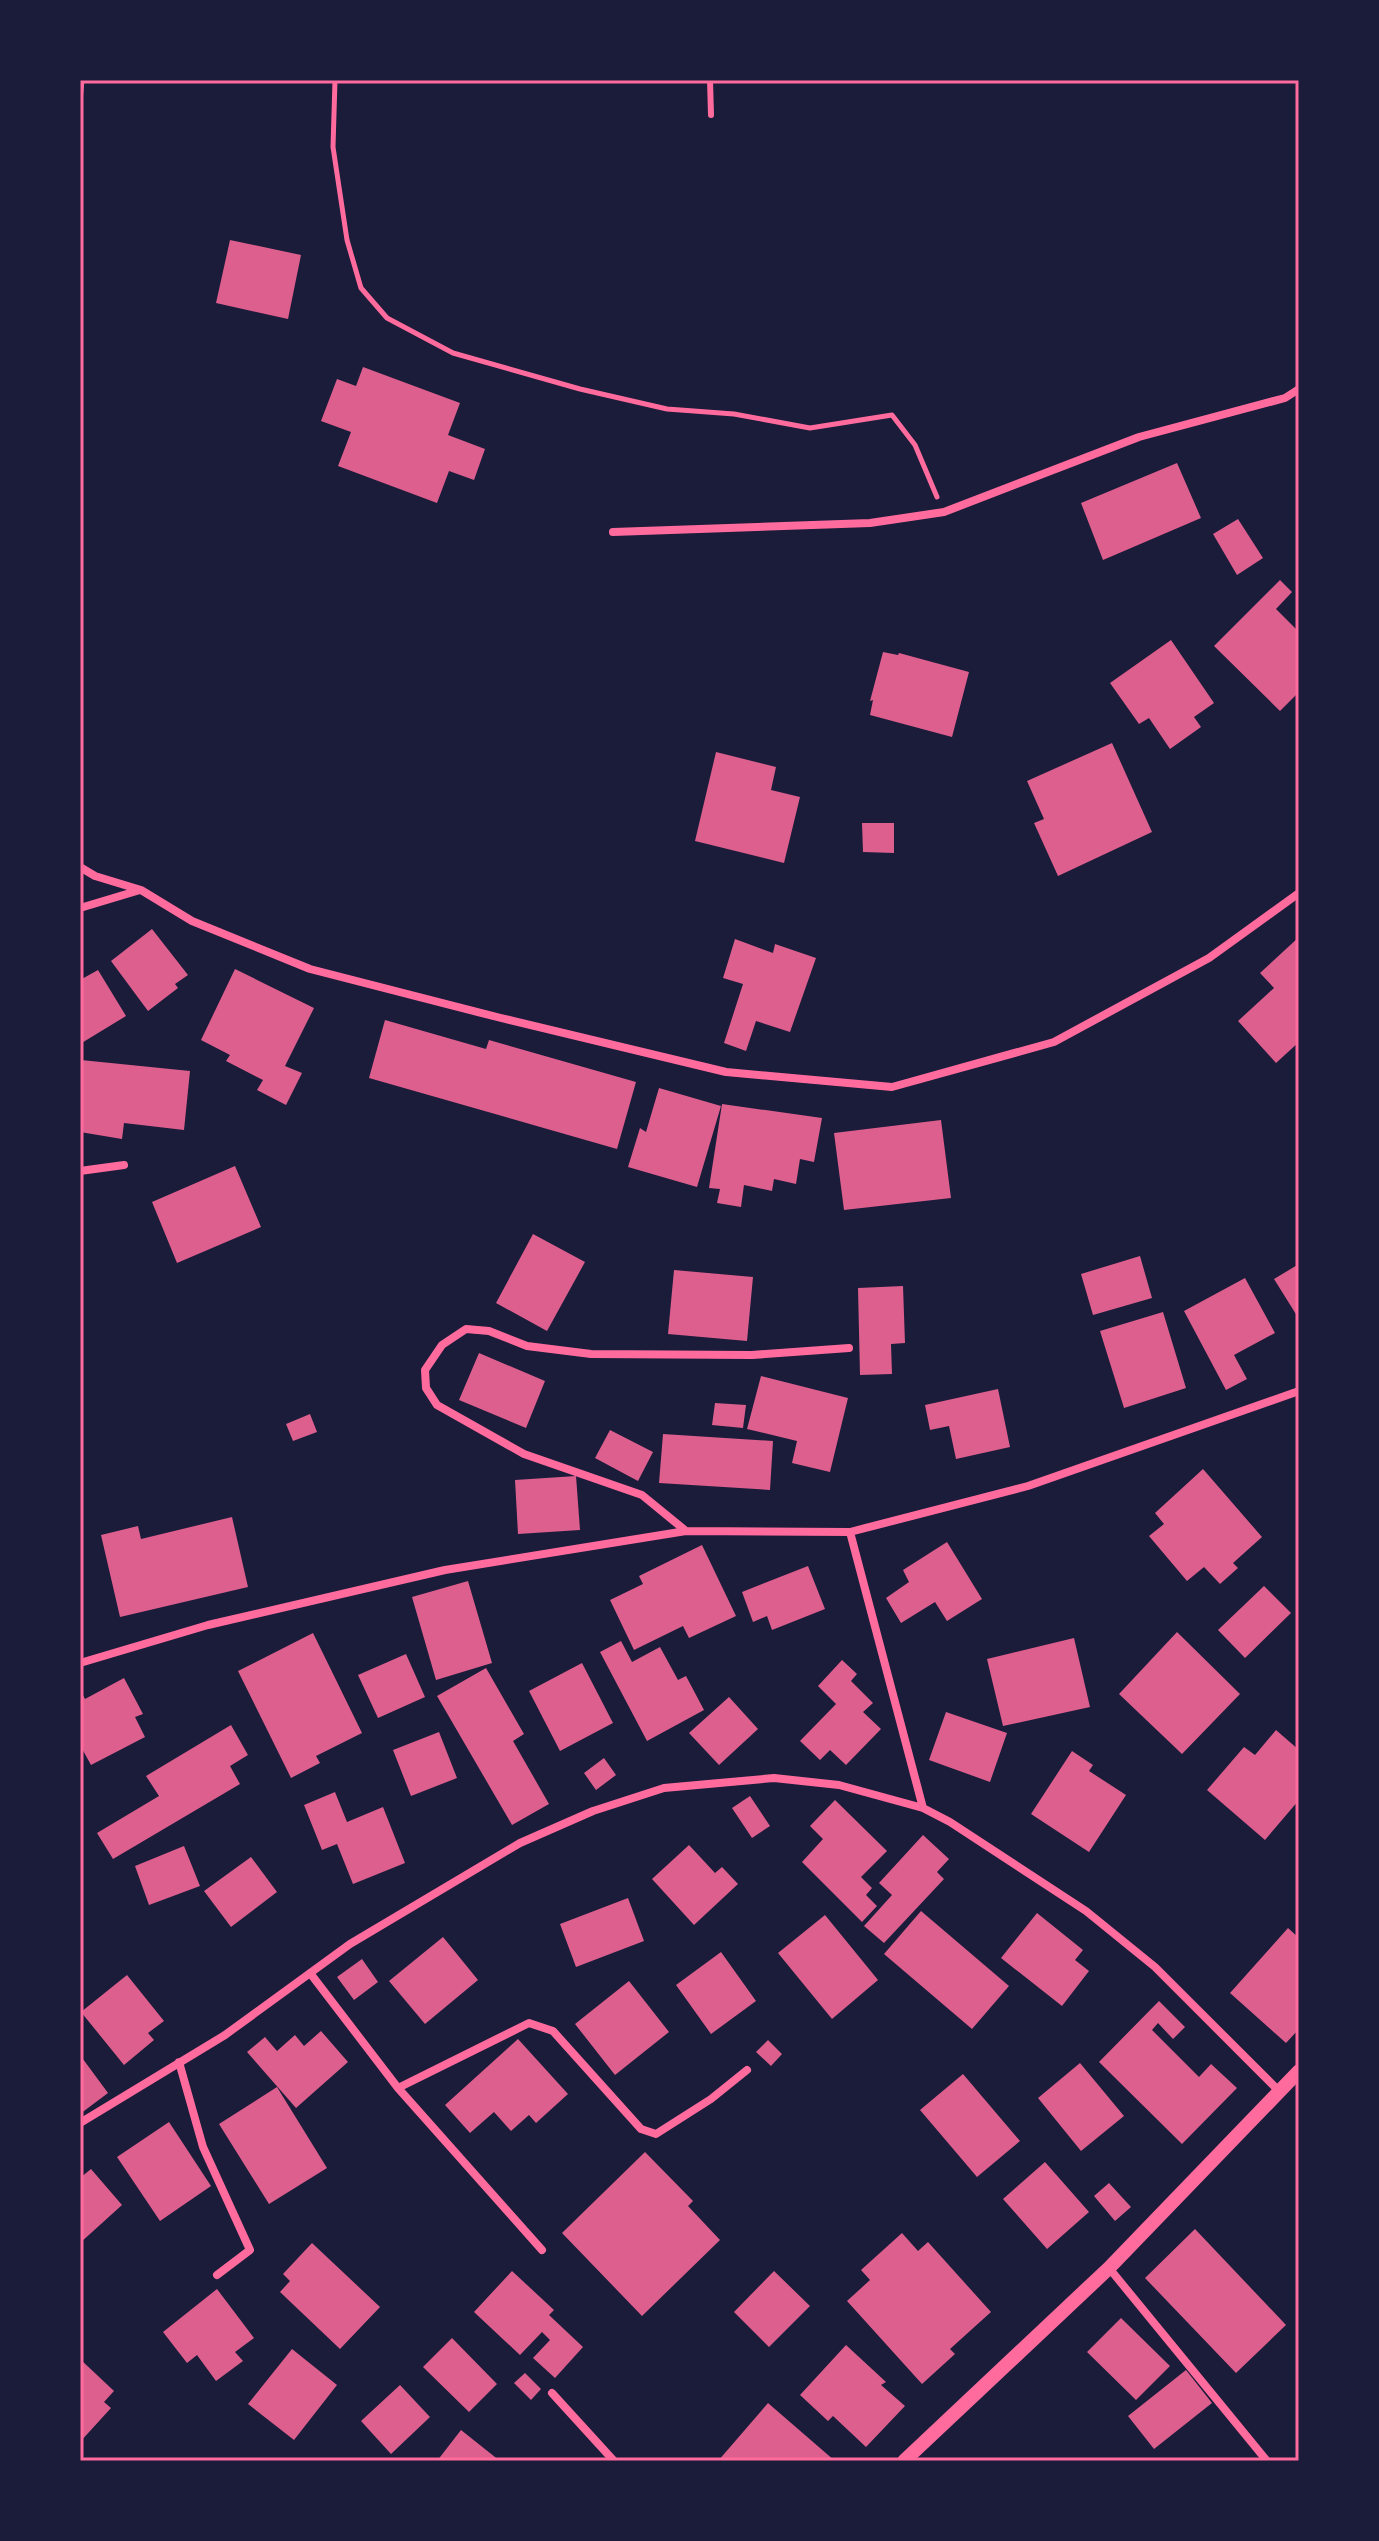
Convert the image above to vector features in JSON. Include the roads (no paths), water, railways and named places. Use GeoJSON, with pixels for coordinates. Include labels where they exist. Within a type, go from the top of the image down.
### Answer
{"type":"FeatureCollection","features":[{"type":"Feature","properties":{"kind":"street"},"geometry":{"type":"LineString","coordinates":[[613,532],[870,523],[944,512],[1139,437],[1285,398],[1299,389]]}},
{"type":"Feature","properties":{"kind":"street"},"geometry":{"type":"LineString","coordinates":[[80,867],[95,876],[141,890],[192,921],[310,969],[726,1072],[892,1087],[1054,1042],[1209,958],[1299,893]]}},
{"type":"Feature","properties":{"kind":"street"},"geometry":{"type":"LineString","coordinates":[[80,908],[141,890]]}},
{"type":"Feature","properties":{"kind":"street"},"geometry":{"type":"LineString","coordinates":[[80,1171],[124,1165]]}},
{"type":"Feature","properties":{"kind":"street"},"geometry":{"type":"LineString","coordinates":[[686,1531],[642,1495],[524,1454],[437,1405],[426,1388],[425,1370],[442,1345],[466,1329],[489,1331],[527,1346],[591,1354],[752,1355],[849,1348]]}},
{"type":"Feature","properties":{"kind":"street"},"geometry":{"type":"LineString","coordinates":[[80,1663],[208,1625],[445,1570],[686,1531],[850,1532],[1028,1486],[1299,1391]]}},
{"type":"Feature","properties":{"kind":"street"},"geometry":{"type":"LineString","coordinates":[[850,1532],[923,1808]]}},
{"type":"Feature","properties":{"kind":"street"},"geometry":{"type":"LineString","coordinates":[[80,2123],[225,2035],[350,1944],[520,1843],[593,1811],[664,1788],[774,1778],[839,1785],[923,1808],[950,1822],[1097,1921],[1155,1967],[1280,2092]]}},
{"type":"Feature","properties":{"kind":"street"},"geometry":{"type":"LineString","coordinates":[[310,1973],[398,2088],[542,2250]]}},
{"type":"Feature","properties":{"kind":"street"},"geometry":{"type":"LineString","coordinates":[[398,2088],[529,2023],[553,2031],[641,2129],[656,2134],[711,2099],[747,2070]]}},
{"type":"Feature","properties":{"kind":"street"},"geometry":{"type":"LineString","coordinates":[[179,2062],[203,2147],[250,2250],[217,2275]]}},
{"type":"Feature","properties":{"kind":"street"},"geometry":{"type":"LineString","coordinates":[[904,2461],[920,2455],[1109,2268],[1299,2071]]}},
{"type":"Feature","properties":{"kind":"street"},"geometry":{"type":"LineString","coordinates":[[1109,2268],[1267,2461]]}},
{"type":"Feature","properties":{"kind":"street"},"geometry":{"type":"LineString","coordinates":[[552,2393],[614,2461]]}},
{"type":"Feature","properties":{"kind":"lane"},"geometry":{"type":"LineString","coordinates":[[710,80],[711,115]]}}]}
